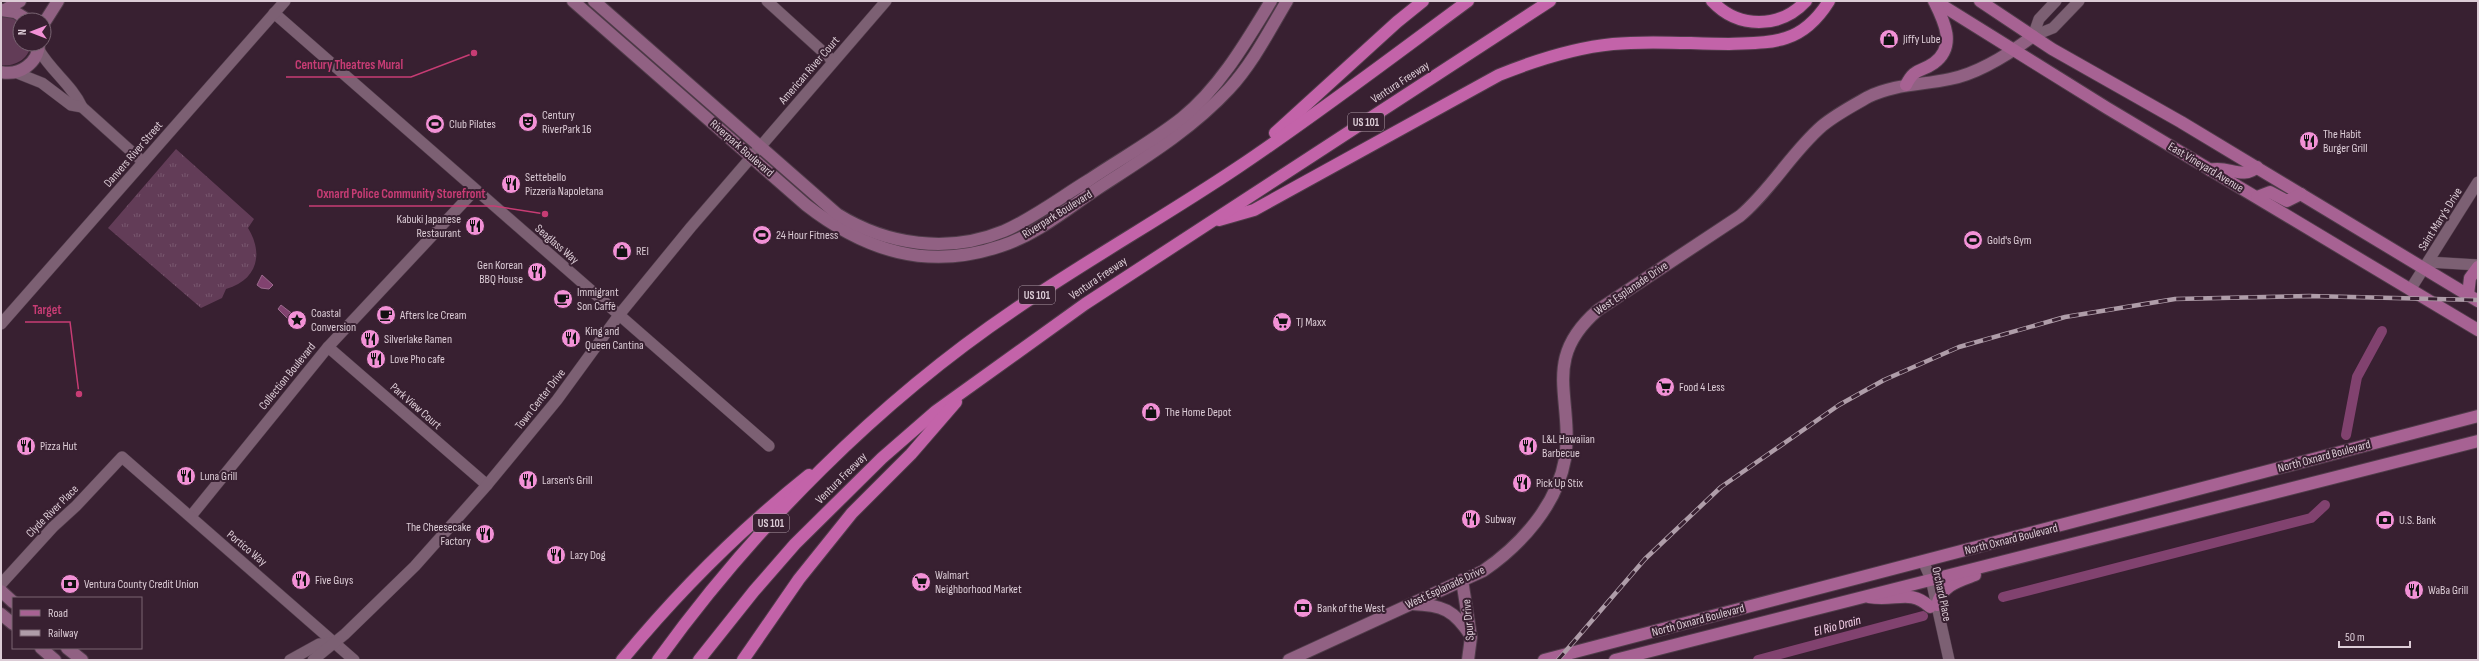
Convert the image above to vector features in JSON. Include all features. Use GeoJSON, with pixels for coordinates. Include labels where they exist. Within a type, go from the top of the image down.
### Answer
{"type":"FeatureCollection","features":[{"type":"Feature","properties":{"kind":"highway"},"geometry":{"type":"LineString","coordinates":[[1237,168],[1397,22],[1423,1]]}},
{"type":"Feature","properties":{"kind":"highway","name":"Ventura Freeway"},"geometry":{"type":"LineString","coordinates":[[658,660],[695,609],[759,536],[850,442],[921,379],[1013,310],[1237,168],[1468,1]]}},
{"type":"Feature","properties":{"kind":"highway","name":"Ventura Freeway"},"geometry":{"type":"LineString","coordinates":[[699,660],[754,591],[835,503],[887,453],[975,381],[1085,304],[1206,224],[1550,1]]}},
{"type":"Feature","properties":{"kind":"highway"},"geometry":{"type":"LineString","coordinates":[[1712,1],[1730,15],[1744,21],[1758,22],[1786,16],[1806,1]]}},
{"type":"Feature","properties":{"kind":"highway"},"geometry":{"type":"LineString","coordinates":[[1206,224],[1254,210],[1499,75],[1533,61],[1587,48],[1614,44],[1750,44],[1774,41],[1787,38],[1806,28],[1829,1]]}},
{"type":"Feature","properties":{"kind":"highway"},"geometry":{"type":"LineString","coordinates":[[743,660],[799,579],[852,513],[911,454],[975,381]]}},
{"type":"Feature","properties":{"kind":"highway"},"geometry":{"type":"LineString","coordinates":[[622,660],[682,591],[760,514],[850,442]]}},
{"type":"Feature","properties":{"kind":"main road","name":"East Vineyard Avenue"},"geometry":{"type":"LineString","coordinates":[[1935,1],[2210,170],[2478,330]]}},
{"type":"Feature","properties":{"kind":"main road"},"geometry":{"type":"LineString","coordinates":[[1906,85],[1912,73],[1935,62],[1944,51],[1948,32],[1935,1]]}},
{"type":"Feature","properties":{"kind":"main road"},"geometry":{"type":"LineString","coordinates":[[1980,1],[2036,38],[2301,194],[2426,265],[2473,298]]}},
{"type":"Feature","properties":{"kind":"main road"},"geometry":{"type":"LineString","coordinates":[[2210,170],[2224,168],[2241,174],[2251,172],[2257,167]]}},
{"type":"Feature","properties":{"kind":"main road"},"geometry":{"type":"LineString","coordinates":[[2257,198],[2270,192],[2287,201],[2301,194]]}},
{"type":"Feature","properties":{"kind":"main road"},"geometry":{"type":"LineString","coordinates":[[2473,298],[2470,278],[2478,266]]}},
{"type":"Feature","properties":{"kind":"main road","name":"North Oxnard Boulevard"},"geometry":{"type":"LineString","coordinates":[[1544,660],[2478,416]]}},
{"type":"Feature","properties":{"kind":"main road","name":"North Oxnard Boulevard"},"geometry":{"type":"LineString","coordinates":[[1615,660],[1862,596],[2047,551],[2478,441]]}},
{"type":"Feature","properties":{"kind":"main road"},"geometry":{"type":"LineString","coordinates":[[1862,596],[1880,599],[1918,597],[1934,606],[1942,592],[1950,584],[2047,551]]}},
{"type":"Feature","properties":{"kind":"street"},"geometry":{"type":"LineString","coordinates":[[3,10],[20,1]]}},
{"type":"Feature","properties":{"kind":"street"},"geometry":{"type":"LineString","coordinates":[[51,12],[58,1]]}},
{"type":"Feature","properties":{"kind":"street","name":"Danvers River Street"},"geometry":{"type":"LineString","coordinates":[[1,324],[285,1]]}},
{"type":"Feature","properties":{"kind":"street","name":"Riverpark Boulevard"},"geometry":{"type":"LineString","coordinates":[[573,1],[755,151],[836,214],[878,235],[904,242],[927,244],[967,242],[987,237],[1025,220],[1182,117],[1215,86],[1244,46],[1271,1]]}},
{"type":"Feature","properties":{"kind":"street","name":"Riverpark Boulevard"},"geometry":{"type":"LineString","coordinates":[[594,1],[755,151],[823,219],[853,237],[880,248],[902,254],[948,256],[972,254],[1002,246],[1032,232],[1160,148],[1198,119],[1230,88],[1256,55],[1287,1]]}},
{"type":"Feature","properties":{"kind":"street"},"geometry":{"type":"LineString","coordinates":[[767,1],[833,61]]}},
{"type":"Feature","properties":{"kind":"street","name":"American River Court"},"geometry":{"type":"LineString","coordinates":[[755,151],[886,1]]}},
{"type":"Feature","properties":{"kind":"street"},"geometry":{"type":"LineString","coordinates":[[2036,38],[2039,19],[2056,1]]}},
{"type":"Feature","properties":{"kind":"street"},"geometry":{"type":"LineString","coordinates":[[2036,38],[2053,28],[2079,1]]}},
{"type":"Feature","properties":{"kind":"street","name":"Seaglass Way"},"geometry":{"type":"LineString","coordinates":[[274,13],[769,446]]}},
{"type":"Feature","properties":{"kind":"street","name":"West Esplanade Drive"},"geometry":{"type":"LineString","coordinates":[[1289,660],[1483,571],[1504,555],[1542,514],[1553,495],[1565,458],[1563,363],[1572,338],[1579,328],[1598,310],[1740,216],[1754,205],[1798,150],[1827,122],[1878,92],[1906,85],[1952,79],[1982,68],[2036,38]]}},
{"type":"Feature","properties":{"kind":"street"},"geometry":{"type":"LineString","coordinates":[[6,74],[35,59],[37,52]]}},
{"type":"Feature","properties":{"kind":"street"},"geometry":{"type":"LineString","coordinates":[[42,52],[56,75],[77,96],[82,107],[143,162]]}},
{"type":"Feature","properties":{"kind":"street"},"geometry":{"type":"LineString","coordinates":[[6,74],[42,83],[71,105],[82,107]]}},
{"type":"Feature","properties":{"kind":"street","name":"Town Center Drive"},"geometry":{"type":"LineString","coordinates":[[313,660],[415,566],[487,485],[557,400],[619,315],[755,151]]}},
{"type":"Feature","properties":{"kind":"street","name":"Saint Mary's Drive"},"geometry":{"type":"LineString","coordinates":[[2410,290],[2478,182]]}},
{"type":"Feature","properties":{"kind":"street","name":"Collection Boulevard"},"geometry":{"type":"LineString","coordinates":[[192,516],[328,347],[475,190]]}},
{"type":"Feature","properties":{"kind":"street"},"geometry":{"type":"LineString","coordinates":[[2426,265],[2478,266]]}},
{"type":"Feature","properties":{"kind":"street","name":"Park View Court"},"geometry":{"type":"LineString","coordinates":[[328,347],[487,485]]}},
{"type":"Feature","properties":{"kind":"street","name":"Portico Way"},"geometry":{"type":"LineString","coordinates":[[122,457],[192,516],[333,643],[354,660]]}},
{"type":"Feature","properties":{"kind":"street","name":"Clyde River Place"},"geometry":{"type":"LineString","coordinates":[[1,584],[53,527],[76,506],[122,457]]}},
{"type":"Feature","properties":{"kind":"street","name":"Orchard Place"},"geometry":{"type":"LineString","coordinates":[[1923,561],[1934,606],[1946,642],[1948,655]]}},
{"type":"Feature","properties":{"kind":"street","name":"Spur Drive"},"geometry":{"type":"LineString","coordinates":[[1462,580],[1472,637],[1468,660]]}},
{"type":"Feature","properties":{"kind":"street"},"geometry":{"type":"LineString","coordinates":[[1,591],[12,601]]}},
{"type":"Feature","properties":{"kind":"street"},"geometry":{"type":"LineString","coordinates":[[1409,604],[1429,605],[1450,611],[1460,619],[1472,637]]}},
{"type":"Feature","properties":{"kind":"street"},"geometry":{"type":"LineString","coordinates":[[1,614],[12,623]]}},
{"type":"Feature","properties":{"kind":"street"},"geometry":{"type":"LineString","coordinates":[[290,660],[319,644],[333,643]]}},
{"type":"Feature","properties":{"kind":"street"},"geometry":{"type":"LineString","coordinates":[[42,649],[55,660]]}},
{"type":"Feature","properties":{"kind":"street"},"geometry":{"type":"LineString","coordinates":[[68,649],[82,660]]}},
{"type":"Feature","properties":{"kind":"green space"},"geometry":{"type":"Polygon","coordinates":[[[1,17],[9,17],[12,18],[12,52],[28,52],[24,58],[16,63],[11,65],[1,65],[1,17]]]}},
{"type":"Feature","properties":{"kind":"green space"},"geometry":{"type":"Polygon","coordinates":[[[176,149],[254,219],[248,228],[256,247],[255,265],[251,273],[237,285],[226,289],[222,298],[201,308],[108,228],[176,149]]]}},
{"type":"Feature","properties":{"kind":"shaded area"},"geometry":{"type":"Polygon","coordinates":[[[262,275],[273,285],[269,289],[261,288],[257,285],[262,275]]]}},
{"type":"Feature","properties":{"kind":"shaded area"},"geometry":{"type":"Polygon","coordinates":[[[281,305],[303,322],[297,328],[278,309],[281,305]]]}},
{"type":"Feature","properties":{"kind":"waterway"},"geometry":{"type":"LineString","coordinates":[[2346,435],[2357,377],[2382,331]]}},
{"type":"Feature","properties":{"kind":"waterway"},"geometry":{"type":"LineString","coordinates":[[2003,597],[2311,518],[2325,505]]}},
{"type":"Feature","properties":{"kind":"waterway","name":"El Rio Drain"},"geometry":{"type":"LineString","coordinates":[[1758,660],[1923,616]]}},
{"type":"Feature","properties":{"kind":"railway"},"geometry":{"type":"LineString","coordinates":[[1558,660],[1645,559],[1721,487],[1839,405],[1884,380],[1959,347],[2065,317],[2175,299],[2309,296],[2478,300]]}},
{"type":"Feature","properties":{"kind":"place","name":"Jiffy Lube"},"geometry":{"type":"Point","coordinates":[1889,39]}},
{"type":"Feature","properties":{"kind":"place","name":"Century Theatres Mural"},"geometry":{"type":"Point","coordinates":[474,53]}},
{"type":"Feature","properties":{"kind":"place","name":"Century RiverPark 16"},"geometry":{"type":"Point","coordinates":[528,122]}},
{"type":"Feature","properties":{"kind":"place","name":"Club Pilates"},"geometry":{"type":"Point","coordinates":[435,124]}},
{"type":"Feature","properties":{"kind":"place","name":"The Habit Burger Grill"},"geometry":{"type":"Point","coordinates":[2309,141]}},
{"type":"Feature","properties":{"kind":"place","name":"Settebello Pizzeria Napoletana"},"geometry":{"type":"Point","coordinates":[511,184]}},
{"type":"Feature","properties":{"kind":"place","name":"Oxnard Police Community Storefront"},"geometry":{"type":"Point","coordinates":[545,214]}},
{"type":"Feature","properties":{"kind":"place","name":"Kabuki Japanese Restaurant"},"geometry":{"type":"Point","coordinates":[475,226]}},
{"type":"Feature","properties":{"kind":"place","name":"24 Hour Fitness"},"geometry":{"type":"Point","coordinates":[762,235]}},
{"type":"Feature","properties":{"kind":"place","name":"Gold's Gym"},"geometry":{"type":"Point","coordinates":[1973,240]}},
{"type":"Feature","properties":{"kind":"place","name":"REI"},"geometry":{"type":"Point","coordinates":[622,251]}},
{"type":"Feature","properties":{"kind":"place","name":"Gen Korean BBQ House"},"geometry":{"type":"Point","coordinates":[537,272]}},
{"type":"Feature","properties":{"kind":"place","name":"Immigrant Son Caffè"},"geometry":{"type":"Point","coordinates":[563,299]}},
{"type":"Feature","properties":{"kind":"place","name":"Afters Ice Cream"},"geometry":{"type":"Point","coordinates":[386,315]}},
{"type":"Feature","properties":{"kind":"place","name":"Coastal Conversion"},"geometry":{"type":"Point","coordinates":[297,320]}},
{"type":"Feature","properties":{"kind":"place","name":"TJ Maxx"},"geometry":{"type":"Point","coordinates":[1282,322]}},
{"type":"Feature","properties":{"kind":"place","name":"King and Queen Cantina"},"geometry":{"type":"Point","coordinates":[571,338]}},
{"type":"Feature","properties":{"kind":"place","name":"Silverlake Ramen"},"geometry":{"type":"Point","coordinates":[370,339]}},
{"type":"Feature","properties":{"kind":"place","name":"Love Pho cafe"},"geometry":{"type":"Point","coordinates":[376,359]}},
{"type":"Feature","properties":{"kind":"place","name":"Food 4 Less"},"geometry":{"type":"Point","coordinates":[1665,387]}},
{"type":"Feature","properties":{"kind":"place","name":"Target"},"geometry":{"type":"Point","coordinates":[79,394]}},
{"type":"Feature","properties":{"kind":"place","name":"The Home Depot"},"geometry":{"type":"Point","coordinates":[1151,412]}},
{"type":"Feature","properties":{"kind":"place","name":"Pizza Hut"},"geometry":{"type":"Point","coordinates":[26,446]}},
{"type":"Feature","properties":{"kind":"place","name":"L&L Hawaiian Barbecue"},"geometry":{"type":"Point","coordinates":[1528,446]}},
{"type":"Feature","properties":{"kind":"place","name":"Luna Grill"},"geometry":{"type":"Point","coordinates":[186,476]}},
{"type":"Feature","properties":{"kind":"place","name":"Larsen's Grill"},"geometry":{"type":"Point","coordinates":[528,480]}},
{"type":"Feature","properties":{"kind":"place","name":"Pick Up Stix"},"geometry":{"type":"Point","coordinates":[1522,483]}},
{"type":"Feature","properties":{"kind":"place","name":"Subway"},"geometry":{"type":"Point","coordinates":[1471,519]}},
{"type":"Feature","properties":{"kind":"place","name":"U.S. Bank"},"geometry":{"type":"Point","coordinates":[2385,520]}},
{"type":"Feature","properties":{"kind":"place","name":"The Cheesecake Factory"},"geometry":{"type":"Point","coordinates":[485,534]}},
{"type":"Feature","properties":{"kind":"place","name":"Lazy Dog"},"geometry":{"type":"Point","coordinates":[556,555]}},
{"type":"Feature","properties":{"kind":"place","name":"Five Guys"},"geometry":{"type":"Point","coordinates":[301,580]}},
{"type":"Feature","properties":{"kind":"place","name":"Walmart Neighborhood Market"},"geometry":{"type":"Point","coordinates":[921,582]}},
{"type":"Feature","properties":{"kind":"place","name":"Ventura County Credit Union"},"geometry":{"type":"Point","coordinates":[70,584]}},
{"type":"Feature","properties":{"kind":"place","name":"WaBa Grill"},"geometry":{"type":"Point","coordinates":[2414,590]}},
{"type":"Feature","properties":{"kind":"place","name":"Bank of the West"},"geometry":{"type":"Point","coordinates":[1303,608]}}]}
